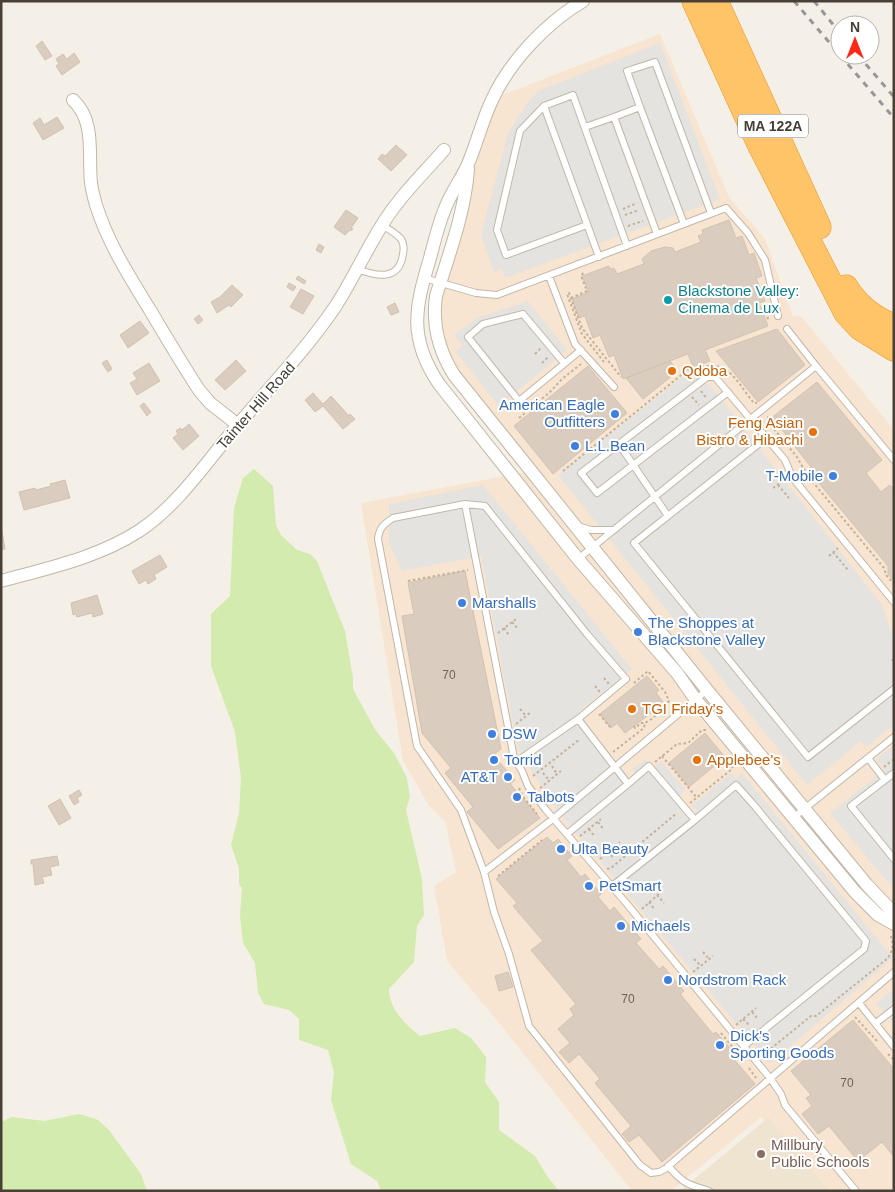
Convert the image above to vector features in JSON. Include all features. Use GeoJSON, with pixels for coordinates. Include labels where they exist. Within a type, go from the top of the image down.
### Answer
{"type":"FeatureCollection","features":[{"type":"Feature","properties":{"kind":"highway"},"geometry":{"type":"LineString","coordinates":[[694,1],[760,146],[846,313],[860,328],[894,349]]}},
{"type":"Feature","properties":{"kind":"highway","name":"MA 122A"},"geometry":{"type":"LineString","coordinates":[[716,1],[847,288],[858,303],[870,314],[894,326]]}},
{"type":"Feature","properties":{"kind":"street"},"geometry":{"type":"LineString","coordinates":[[583,1],[564,15],[531,45],[502,81],[492,99],[468,164],[444,211],[424,278],[417,306],[416,320],[420,346],[430,370],[439,384],[578,559],[676,673],[793,818],[861,898],[890,927]]}},
{"type":"Feature","properties":{"kind":"street"},"geometry":{"type":"LineString","coordinates":[[73,100],[80,106],[85,116],[89,140],[91,183],[94,196],[100,218],[118,258],[199,390],[210,403],[238,425]]}},
{"type":"Feature","properties":{"kind":"street","name":"Tainter Hill Road"},"geometry":{"type":"LineString","coordinates":[[1,581],[81,559],[121,541],[140,530],[158,516],[185,489],[300,355],[335,306],[382,225],[403,196],[444,150]]}},
{"type":"Feature","properties":{"kind":"street"},"geometry":{"type":"LineString","coordinates":[[468,164],[462,211],[436,296],[434,318],[440,348],[445,361],[454,375],[707,690],[867,885],[894,911]]}},
{"type":"Feature","properties":{"kind":"lane"},"geometry":{"type":"LineString","coordinates":[[684,224],[627,72],[655,62],[711,213]]}},
{"type":"Feature","properties":{"kind":"lane"},"geometry":{"type":"LineString","coordinates":[[587,224],[506,255],[497,230],[520,131],[544,106],[573,95],[628,246]]}},
{"type":"Feature","properties":{"kind":"lane"},"geometry":{"type":"LineString","coordinates":[[544,106],[599,257]]}},
{"type":"Feature","properties":{"kind":"lane"},"geometry":{"type":"LineString","coordinates":[[584,127],[640,108]]}},
{"type":"Feature","properties":{"kind":"lane"},"geometry":{"type":"LineString","coordinates":[[614,116],[657,234]]}},
{"type":"Feature","properties":{"kind":"lane"},"geometry":{"type":"LineString","coordinates":[[424,278],[476,293],[497,295],[726,208],[740,222],[765,260],[778,316]]}},
{"type":"Feature","properties":{"kind":"lane"},"geometry":{"type":"LineString","coordinates":[[357,268],[373,275],[385,275],[395,271],[402,262],[404,250],[402,240],[382,225]]}},
{"type":"Feature","properties":{"kind":"lane"},"geometry":{"type":"LineString","coordinates":[[549,276],[571,336],[614,387]]}},
{"type":"Feature","properties":{"kind":"lane"},"geometry":{"type":"LineString","coordinates":[[564,364],[523,314],[483,324],[468,337],[519,401],[564,364],[581,350]]}},
{"type":"Feature","properties":{"kind":"lane"},"geometry":{"type":"LineString","coordinates":[[787,329],[894,460]]}},
{"type":"Feature","properties":{"kind":"lane"},"geometry":{"type":"LineString","coordinates":[[578,559],[816,366]]}},
{"type":"Feature","properties":{"kind":"lane"},"geometry":{"type":"LineString","coordinates":[[728,392],[597,493],[581,473],[707,377],[715,377],[728,392],[751,419],[785,460],[792,477],[894,602]]}},
{"type":"Feature","properties":{"kind":"lane"},"geometry":{"type":"LineString","coordinates":[[766,438],[634,543],[808,757],[894,689]]}},
{"type":"Feature","properties":{"kind":"lane"},"geometry":{"type":"LineString","coordinates":[[619,444],[668,516]]}},
{"type":"Feature","properties":{"kind":"lane"},"geometry":{"type":"LineString","coordinates":[[466,504],[514,758],[537,800],[744,1046],[770,1078],[785,1105],[856,1191]]}},
{"type":"Feature","properties":{"kind":"lane"},"geometry":{"type":"LineString","coordinates":[[516,762],[578,719],[626,680],[485,506],[466,504],[393,518],[383,525],[378,539],[417,746],[461,810],[484,872],[494,912],[529,1026],[640,1165],[651,1173],[659,1172],[668,1166],[894,972]]}},
{"type":"Feature","properties":{"kind":"lane"},"geometry":{"type":"LineString","coordinates":[[576,525],[591,530],[612,530]]}},
{"type":"Feature","properties":{"kind":"lane"},"geometry":{"type":"LineString","coordinates":[[484,872],[554,818],[707,690]]}},
{"type":"Feature","properties":{"kind":"lane"},"geometry":{"type":"LineString","coordinates":[[578,719],[628,784]]}},
{"type":"Feature","properties":{"kind":"lane"},"geometry":{"type":"LineString","coordinates":[[793,818],[894,737]]}},
{"type":"Feature","properties":{"kind":"lane"},"geometry":{"type":"LineString","coordinates":[[868,758],[885,780]]}},
{"type":"Feature","properties":{"kind":"lane"},"geometry":{"type":"LineString","coordinates":[[567,834],[649,766],[695,820]]}},
{"type":"Feature","properties":{"kind":"lane"},"geometry":{"type":"LineString","coordinates":[[894,773],[851,806],[894,859]]}},
{"type":"Feature","properties":{"kind":"lane"},"geometry":{"type":"LineString","coordinates":[[611,887],[736,785],[753,804],[866,941],[864,949],[744,1046]]}},
{"type":"Feature","properties":{"kind":"lane"},"geometry":{"type":"LineString","coordinates":[[859,1003],[894,1047]]}},
{"type":"Feature","properties":{"kind":"lane"},"geometry":{"type":"LineString","coordinates":[[876,1023],[894,1009]]}},
{"type":"Feature","properties":{"kind":"lane"},"geometry":{"type":"LineString","coordinates":[[668,1166],[690,1186],[709,1191]]}},
{"type":"Feature","properties":{"kind":"path"},"geometry":{"type":"LineString","coordinates":[[616,214],[639,203]]}},
{"type":"Feature","properties":{"kind":"path"},"geometry":{"type":"LineString","coordinates":[[616,214],[641,209]]}},
{"type":"Feature","properties":{"kind":"path"},"geometry":{"type":"LineString","coordinates":[[621,229],[645,220]]}},
{"type":"Feature","properties":{"kind":"path"},"geometry":{"type":"LineString","coordinates":[[571,298],[587,291],[581,276],[582,272],[587,270]]}},
{"type":"Feature","properties":{"kind":"path"},"geometry":{"type":"LineString","coordinates":[[569,293],[571,298],[582,328],[619,378],[582,334],[567,294],[569,293]]}},
{"type":"Feature","properties":{"kind":"path"},"geometry":{"type":"LineString","coordinates":[[766,301],[768,320]]}},
{"type":"Feature","properties":{"kind":"path"},"geometry":{"type":"LineString","coordinates":[[535,354],[541,348]]}},
{"type":"Feature","properties":{"kind":"path"},"geometry":{"type":"LineString","coordinates":[[542,363],[548,357]]}},
{"type":"Feature","properties":{"kind":"path"},"geometry":{"type":"LineString","coordinates":[[519,418],[577,366],[586,364]]}},
{"type":"Feature","properties":{"kind":"path"},"geometry":{"type":"LineString","coordinates":[[699,389],[712,405]]}},
{"type":"Feature","properties":{"kind":"path"},"geometry":{"type":"LineString","coordinates":[[691,395],[703,412]]}},
{"type":"Feature","properties":{"kind":"path"},"geometry":{"type":"LineString","coordinates":[[773,411],[768,416],[769,423],[797,457],[807,475],[884,568],[886,575],[894,584]]}},
{"type":"Feature","properties":{"kind":"path"},"geometry":{"type":"LineString","coordinates":[[773,488],[787,478]]}},
{"type":"Feature","properties":{"kind":"path"},"geometry":{"type":"LineString","coordinates":[[778,484],[789,498]]}},
{"type":"Feature","properties":{"kind":"path"},"geometry":{"type":"LineString","coordinates":[[829,556],[842,545]]}},
{"type":"Feature","properties":{"kind":"path"},"geometry":{"type":"LineString","coordinates":[[834,552],[848,570]]}},
{"type":"Feature","properties":{"kind":"path"},"geometry":{"type":"LineString","coordinates":[[408,581],[468,570]]}},
{"type":"Feature","properties":{"kind":"path"},"geometry":{"type":"LineString","coordinates":[[496,635],[516,619]]}},
{"type":"Feature","properties":{"kind":"path"},"geometry":{"type":"LineString","coordinates":[[512,622],[518,629]]}},
{"type":"Feature","properties":{"kind":"path"},"geometry":{"type":"LineString","coordinates":[[504,628],[510,636]]}},
{"type":"Feature","properties":{"kind":"path"},"geometry":{"type":"LineString","coordinates":[[607,757],[644,728],[645,724],[669,703],[669,699],[648,671],[629,686]]}},
{"type":"Feature","properties":{"kind":"path"},"geometry":{"type":"LineString","coordinates":[[520,709],[526,716]]}},
{"type":"Feature","properties":{"kind":"path"},"geometry":{"type":"LineString","coordinates":[[599,711],[599,714],[610,727]]}},
{"type":"Feature","properties":{"kind":"path"},"geometry":{"type":"LineString","coordinates":[[513,721],[515,724],[531,712]]}},
{"type":"Feature","properties":{"kind":"path"},"geometry":{"type":"LineString","coordinates":[[634,726],[635,728],[641,723],[645,724]]}},
{"type":"Feature","properties":{"kind":"path"},"geometry":{"type":"LineString","coordinates":[[654,764],[677,744],[688,743],[702,730],[710,732]]}},
{"type":"Feature","properties":{"kind":"path"},"geometry":{"type":"LineString","coordinates":[[532,778],[532,776],[580,739]]}},
{"type":"Feature","properties":{"kind":"path"},"geometry":{"type":"LineString","coordinates":[[662,756],[697,798]]}},
{"type":"Feature","properties":{"kind":"path"},"geometry":{"type":"LineString","coordinates":[[690,803],[732,769],[732,756]]}},
{"type":"Feature","properties":{"kind":"path"},"geometry":{"type":"LineString","coordinates":[[884,767],[894,759]]}},
{"type":"Feature","properties":{"kind":"path"},"geometry":{"type":"LineString","coordinates":[[552,766],[558,774]]}},
{"type":"Feature","properties":{"kind":"path"},"geometry":{"type":"LineString","coordinates":[[539,788],[561,771]]}},
{"type":"Feature","properties":{"kind":"path"},"geometry":{"type":"LineString","coordinates":[[543,773],[549,780]]}},
{"type":"Feature","properties":{"kind":"path"},"geometry":{"type":"LineString","coordinates":[[517,781],[519,791],[539,816]]}},
{"type":"Feature","properties":{"kind":"path"},"geometry":{"type":"LineString","coordinates":[[612,868],[679,812]]}},
{"type":"Feature","properties":{"kind":"path"},"geometry":{"type":"LineString","coordinates":[[580,836],[601,819]]}},
{"type":"Feature","properties":{"kind":"path"},"geometry":{"type":"LineString","coordinates":[[598,822],[604,830]]}},
{"type":"Feature","properties":{"kind":"path"},"geometry":{"type":"LineString","coordinates":[[589,829],[595,837]]}},
{"type":"Feature","properties":{"kind":"path"},"geometry":{"type":"LineString","coordinates":[[498,876],[543,838]]}},
{"type":"Feature","properties":{"kind":"path"},"geometry":{"type":"LineString","coordinates":[[600,858],[620,842]]}},
{"type":"Feature","properties":{"kind":"path"},"geometry":{"type":"LineString","coordinates":[[616,845],[622,852]]}},
{"type":"Feature","properties":{"kind":"path"},"geometry":{"type":"LineString","coordinates":[[608,852],[614,859]]}},
{"type":"Feature","properties":{"kind":"path"},"geometry":{"type":"LineString","coordinates":[[642,909],[661,892]]}},
{"type":"Feature","properties":{"kind":"path"},"geometry":{"type":"LineString","coordinates":[[657,896],[664,903]]}},
{"type":"Feature","properties":{"kind":"path"},"geometry":{"type":"LineString","coordinates":[[649,902],[655,910]]}},
{"type":"Feature","properties":{"kind":"path"},"geometry":{"type":"LineString","coordinates":[[759,1051],[763,1055],[811,1016],[816,1016],[888,958],[892,951],[890,927]]}},
{"type":"Feature","properties":{"kind":"path"},"geometry":{"type":"LineString","coordinates":[[703,952],[709,959]]}},
{"type":"Feature","properties":{"kind":"path"},"geometry":{"type":"LineString","coordinates":[[693,972],[713,956]]}},
{"type":"Feature","properties":{"kind":"path"},"geometry":{"type":"LineString","coordinates":[[694,959],[701,966]]}},
{"type":"Feature","properties":{"kind":"path"},"geometry":{"type":"LineString","coordinates":[[836,994],[839,998]]}},
{"type":"Feature","properties":{"kind":"path"},"geometry":{"type":"LineString","coordinates":[[736,1025],[756,1008]]}},
{"type":"Feature","properties":{"kind":"path"},"geometry":{"type":"LineString","coordinates":[[752,1012],[758,1019]]}},
{"type":"Feature","properties":{"kind":"path"},"geometry":{"type":"LineString","coordinates":[[855,1017],[880,1044]]}},
{"type":"Feature","properties":{"kind":"path"},"geometry":{"type":"LineString","coordinates":[[743,1018],[750,1026]]}},
{"type":"Feature","properties":{"kind":"path"},"geometry":{"type":"LineString","coordinates":[[717,1028],[739,1055]]}},
{"type":"Feature","properties":{"kind":"path"},"geometry":{"type":"LineString","coordinates":[[886,1052],[894,1060]]}},
{"type":"Feature","properties":{"kind":"path"},"geometry":{"type":"LineString","coordinates":[[745,1062],[757,1079],[754,1082]]}},
{"type":"Feature","properties":{"kind":"shaded area","name":"The Shoppes at Blackstone Valley"},"geometry":{"type":"Polygon","coordinates":[[[660,34],[729,197],[765,239],[793,316],[801,316],[894,430],[894,1191],[819,1191],[761,1117],[671,1191],[632,1191],[496,1019],[447,961],[434,886],[456,872],[445,821],[429,806],[403,761],[361,503],[532,471],[454,375],[434,319],[466,188],[492,99],[660,34]]]}},
{"type":"Feature","properties":{"kind":"shaded area"},"geometry":{"type":"Polygon","coordinates":[[[660,43],[720,199],[505,278],[502,269],[494,272],[481,235],[508,133],[526,105],[538,91],[660,43]]]}},
{"type":"Feature","properties":{"kind":"shaded area"},"geometry":{"type":"Polygon","coordinates":[[[528,301],[567,350],[499,406],[455,351],[463,345],[454,335],[477,318],[528,301]]]}},
{"type":"Feature","properties":{"kind":"shaded area"},"geometry":{"type":"Polygon","coordinates":[[[691,370],[714,390],[882,605],[894,639],[894,725],[866,747],[861,741],[807,785],[558,475],[691,370]]]}},
{"type":"Feature","properties":{"kind":"shaded area"},"geometry":{"type":"Polygon","coordinates":[[[483,485],[632,669],[578,712],[631,780],[637,776],[632,769],[646,759],[653,768],[661,761],[686,790],[678,797],[693,814],[697,811],[692,805],[731,773],[736,779],[742,773],[893,958],[770,1064],[552,804],[518,749],[481,556],[402,571],[389,544],[389,504],[483,485]]]}},
{"type":"Feature","properties":{"kind":"shaded area"},"geometry":{"type":"Polygon","coordinates":[[[894,745],[894,883],[891,886],[830,813],[885,770],[876,759],[894,745]]]}},
{"type":"Feature","properties":{"kind":"shaded area"},"geometry":{"type":"Polygon","coordinates":[[[894,989],[894,1025],[876,1003],[894,989]]]}},
{"type":"Feature","properties":{"kind":"shaded area","name":"Millbury Public Schools"},"geometry":{"type":"Polygon","coordinates":[[[769,1117],[829,1191],[680,1191],[769,1117]]]}},
{"type":"Feature","properties":{"kind":"green space"},"geometry":{"type":"Polygon","coordinates":[[[254,469],[273,486],[276,525],[281,535],[297,550],[310,554],[317,561],[345,631],[353,678],[353,689],[376,731],[394,753],[407,778],[410,797],[406,810],[422,879],[424,915],[417,926],[414,962],[389,989],[392,1003],[399,1016],[420,1036],[455,1028],[471,1038],[486,1057],[485,1082],[499,1102],[499,1130],[535,1156],[559,1191],[381,1191],[377,1181],[351,1164],[331,1100],[334,1073],[328,1050],[299,1040],[299,1019],[289,1010],[264,1004],[258,993],[255,963],[243,943],[240,915],[242,888],[239,884],[239,868],[231,845],[239,813],[241,778],[235,732],[211,666],[211,614],[230,596],[234,508],[243,478],[254,469]]]}},
{"type":"Feature","properties":{"kind":"green space"},"geometry":{"type":"Polygon","coordinates":[[[80,1114],[98,1120],[109,1130],[141,1174],[147,1191],[1,1191],[1,1122],[12,1117],[44,1121],[80,1114]]]}},
{"type":"Feature","properties":{"kind":"building"},"geometry":{"type":"Polygon","coordinates":[[[42,41],[52,56],[45,60],[36,46],[42,41]]]}},
{"type":"Feature","properties":{"kind":"building"},"geometry":{"type":"Polygon","coordinates":[[[74,53],[80,62],[62,75],[56,66],[59,64],[56,59],[63,54],[67,59],[74,53]]]}},
{"type":"Feature","properties":{"kind":"building"},"geometry":{"type":"Polygon","coordinates":[[[57,117],[64,128],[43,140],[33,123],[40,118],[44,125],[57,117]]]}},
{"type":"Feature","properties":{"kind":"building"},"geometry":{"type":"Polygon","coordinates":[[[396,145],[407,155],[391,171],[378,159],[382,154],[385,156],[396,145]]]}},
{"type":"Feature","properties":{"kind":"building"},"geometry":{"type":"Polygon","coordinates":[[[346,210],[358,218],[351,228],[353,229],[345,235],[334,227],[346,210]]]}},
{"type":"Feature","properties":{"kind":"building","name":"Blackstone Valley: Cinema de Lux"},"geometry":{"type":"Polygon","coordinates":[[[729,220],[736,238],[742,236],[749,255],[754,253],[762,276],[756,278],[765,301],[759,303],[768,326],[705,350],[710,361],[693,367],[688,354],[623,379],[614,355],[609,357],[600,335],[593,338],[585,316],[579,318],[572,299],[589,292],[582,276],[609,266],[610,269],[614,268],[617,274],[644,264],[642,259],[651,251],[665,247],[673,248],[675,252],[701,242],[698,236],[703,234],[702,230],[729,220]]]}},
{"type":"Feature","properties":{"kind":"building"},"geometry":{"type":"Polygon","coordinates":[[[319,244],[324,247],[321,253],[316,250],[319,244]]]}},
{"type":"Feature","properties":{"kind":"building"},"geometry":{"type":"Polygon","coordinates":[[[298,276],[306,281],[304,284],[296,279],[298,276]]]}},
{"type":"Feature","properties":{"kind":"building"},"geometry":{"type":"Polygon","coordinates":[[[289,283],[296,287],[293,291],[287,287],[289,283]]]}},
{"type":"Feature","properties":{"kind":"building"},"geometry":{"type":"Polygon","coordinates":[[[232,285],[243,295],[231,307],[229,305],[217,313],[211,302],[220,297],[232,285]]]}},
{"type":"Feature","properties":{"kind":"building"},"geometry":{"type":"Polygon","coordinates":[[[301,289],[314,296],[303,314],[290,307],[301,289]]]}},
{"type":"Feature","properties":{"kind":"building"},"geometry":{"type":"Polygon","coordinates":[[[395,303],[399,312],[391,315],[387,307],[395,303]]]}},
{"type":"Feature","properties":{"kind":"building"},"geometry":{"type":"Polygon","coordinates":[[[199,315],[203,320],[198,324],[194,319],[199,315]]]}},
{"type":"Feature","properties":{"kind":"building"},"geometry":{"type":"Polygon","coordinates":[[[140,321],[149,333],[128,348],[120,335],[140,321]]]}},
{"type":"Feature","properties":{"kind":"building"},"geometry":{"type":"Polygon","coordinates":[[[777,329],[805,365],[758,402],[716,351],[777,329]]]}},
{"type":"Feature","properties":{"kind":"building"},"geometry":{"type":"Polygon","coordinates":[[[107,360],[112,369],[108,372],[102,363],[107,360]]]}},
{"type":"Feature","properties":{"kind":"building"},"geometry":{"type":"Polygon","coordinates":[[[236,360],[246,371],[225,390],[215,380],[236,360]]]}},
{"type":"Feature","properties":{"kind":"building"},"geometry":{"type":"Polygon","coordinates":[[[670,361],[678,371],[643,399],[626,378],[670,361]]]}},
{"type":"Feature","properties":{"kind":"building"},"geometry":{"type":"Polygon","coordinates":[[[149,363],[160,381],[137,395],[130,383],[137,379],[133,373],[149,363]]]}},
{"type":"Feature","properties":{"kind":"building"},"geometry":{"type":"Polygon","coordinates":[[[588,366],[627,413],[553,474],[514,426],[588,366]]]}},
{"type":"Feature","properties":{"kind":"building"},"geometry":{"type":"Polygon","coordinates":[[[817,382],[882,460],[866,473],[881,492],[890,485],[894,490],[894,581],[888,574],[888,566],[818,482],[821,480],[779,426],[777,428],[770,419],[817,382]]]}},
{"type":"Feature","properties":{"kind":"building"},"geometry":{"type":"Polygon","coordinates":[[[313,393],[323,404],[331,396],[349,416],[350,414],[355,419],[343,429],[323,406],[315,412],[305,400],[313,393]]]}},
{"type":"Feature","properties":{"kind":"building"},"geometry":{"type":"Polygon","coordinates":[[[144,403],[151,412],[147,416],[140,406],[144,403]]]}},
{"type":"Feature","properties":{"kind":"building"},"geometry":{"type":"Polygon","coordinates":[[[189,424],[199,436],[183,450],[173,438],[178,434],[176,431],[180,428],[182,430],[189,424]]]}},
{"type":"Feature","properties":{"kind":"building"},"geometry":{"type":"Polygon","coordinates":[[[65,480],[70,498],[24,510],[19,492],[35,488],[36,490],[65,480]]]}},
{"type":"Feature","properties":{"kind":"building"},"geometry":{"type":"Polygon","coordinates":[[[1,532],[5,549],[1,550],[1,532]]]}},
{"type":"Feature","properties":{"kind":"building"},"geometry":{"type":"Polygon","coordinates":[[[160,555],[167,567],[154,575],[156,579],[148,584],[146,580],[139,584],[132,571],[160,555]]]}},
{"type":"Feature","properties":{"kind":"building"},"geometry":{"type":"Polygon","coordinates":[[[465,571],[501,749],[493,755],[515,780],[510,784],[540,818],[498,849],[467,812],[473,807],[445,773],[451,768],[422,733],[402,616],[414,614],[408,583],[465,571]]]}},
{"type":"Feature","properties":{"kind":"building"},"geometry":{"type":"Polygon","coordinates":[[[97,595],[103,614],[93,617],[92,613],[77,617],[76,614],[73,615],[71,603],[97,595]]]}},
{"type":"Feature","properties":{"kind":"building","name":"TGI Friday's"},"geometry":{"type":"Polygon","coordinates":[[[647,676],[659,690],[656,693],[664,703],[625,733],[617,723],[611,728],[600,714],[647,676]]]}},
{"type":"Feature","properties":{"kind":"building","name":"Applebee's"},"geometry":{"type":"Polygon","coordinates":[[[705,733],[725,757],[689,787],[669,763],[705,733]]]}},
{"type":"Feature","properties":{"kind":"building"},"geometry":{"type":"Polygon","coordinates":[[[79,790],[82,795],[77,798],[79,802],[74,805],[69,796],[79,790]]]}},
{"type":"Feature","properties":{"kind":"building"},"geometry":{"type":"Polygon","coordinates":[[[60,799],[71,818],[59,825],[48,806],[60,799]]]}},
{"type":"Feature","properties":{"kind":"building"},"geometry":{"type":"Polygon","coordinates":[[[547,837],[553,843],[558,839],[572,856],[567,860],[581,877],[585,874],[601,894],[598,897],[610,911],[614,907],[641,939],[636,943],[659,969],[663,966],[684,991],[680,994],[713,1034],[716,1032],[734,1053],[731,1056],[755,1084],[662,1162],[639,1135],[629,1142],[622,1134],[631,1126],[595,1083],[600,1079],[579,1054],[569,1063],[559,1052],[570,1043],[558,1029],[574,1015],[570,1009],[576,1004],[531,950],[543,941],[513,906],[517,903],[496,879],[547,837]]]}},
{"type":"Feature","properties":{"kind":"building"},"geometry":{"type":"Polygon","coordinates":[[[57,856],[59,865],[50,867],[52,875],[42,877],[44,883],[35,885],[31,860],[57,856]]]}},
{"type":"Feature","properties":{"kind":"building"},"geometry":{"type":"Polygon","coordinates":[[[508,972],[513,987],[499,991],[495,976],[508,972]]]}},
{"type":"Feature","properties":{"kind":"building"},"geometry":{"type":"Polygon","coordinates":[[[853,1020],[894,1069],[894,1157],[882,1142],[858,1161],[829,1126],[818,1134],[802,1114],[812,1106],[806,1098],[811,1095],[791,1071],[853,1020]]]}},
{"type":"Feature","properties":{"kind":"railway"},"geometry":{"type":"LineString","coordinates":[[794,1],[830,43]]}},
{"type":"Feature","properties":{"kind":"railway"},"geometry":{"type":"LineString","coordinates":[[814,1],[830,21]]}},
{"type":"Feature","properties":{"kind":"railway"},"geometry":{"type":"LineString","coordinates":[[849,65],[894,118]]}},
{"type":"Feature","properties":{"kind":"railway"},"geometry":{"type":"LineString","coordinates":[[867,65],[894,97]]}},
{"type":"Feature","properties":{"kind":"place","name":"Blackstone Valley: Cinema de Lux"},"geometry":{"type":"Point","coordinates":[668,300]}},
{"type":"Feature","properties":{"kind":"place","name":"Qdoba"},"geometry":{"type":"Point","coordinates":[672,371]}},
{"type":"Feature","properties":{"kind":"place","name":"American Eagle Outfitters"},"geometry":{"type":"Point","coordinates":[615,414]}},
{"type":"Feature","properties":{"kind":"place","name":"Feng Asian Bistro & Hibachi"},"geometry":{"type":"Point","coordinates":[813,432]}},
{"type":"Feature","properties":{"kind":"place","name":"L.L.Bean"},"geometry":{"type":"Point","coordinates":[575,446]}},
{"type":"Feature","properties":{"kind":"place","name":"T-Mobile"},"geometry":{"type":"Point","coordinates":[833,476]}},
{"type":"Feature","properties":{"kind":"place","name":"Marshalls"},"geometry":{"type":"Point","coordinates":[462,603]}},
{"type":"Feature","properties":{"kind":"place","name":"The Shoppes at Blackstone Valley"},"geometry":{"type":"Point","coordinates":[638,632]}},
{"type":"Feature","properties":{"kind":"place","name":"TGI Friday's"},"geometry":{"type":"Point","coordinates":[632,709]}},
{"type":"Feature","properties":{"kind":"place","name":"DSW"},"geometry":{"type":"Point","coordinates":[492,734]}},
{"type":"Feature","properties":{"kind":"place","name":"Torrid"},"geometry":{"type":"Point","coordinates":[494,760]}},
{"type":"Feature","properties":{"kind":"place","name":"Applebee's"},"geometry":{"type":"Point","coordinates":[697,760]}},
{"type":"Feature","properties":{"kind":"place","name":"AT&T"},"geometry":{"type":"Point","coordinates":[508,777]}},
{"type":"Feature","properties":{"kind":"place","name":"Talbots"},"geometry":{"type":"Point","coordinates":[517,797]}},
{"type":"Feature","properties":{"kind":"place","name":"Ulta Beauty"},"geometry":{"type":"Point","coordinates":[561,849]}},
{"type":"Feature","properties":{"kind":"place","name":"PetSmart"},"geometry":{"type":"Point","coordinates":[589,886]}},
{"type":"Feature","properties":{"kind":"place","name":"Michaels"},"geometry":{"type":"Point","coordinates":[621,926]}},
{"type":"Feature","properties":{"kind":"place","name":"Nordstrom Rack"},"geometry":{"type":"Point","coordinates":[668,980]}},
{"type":"Feature","properties":{"kind":"place","name":"Dick's Sporting Goods"},"geometry":{"type":"Point","coordinates":[720,1045]}},
{"type":"Feature","properties":{"kind":"place","name":"Millbury Public Schools"},"geometry":{"type":"Point","coordinates":[761,1154]}}]}
